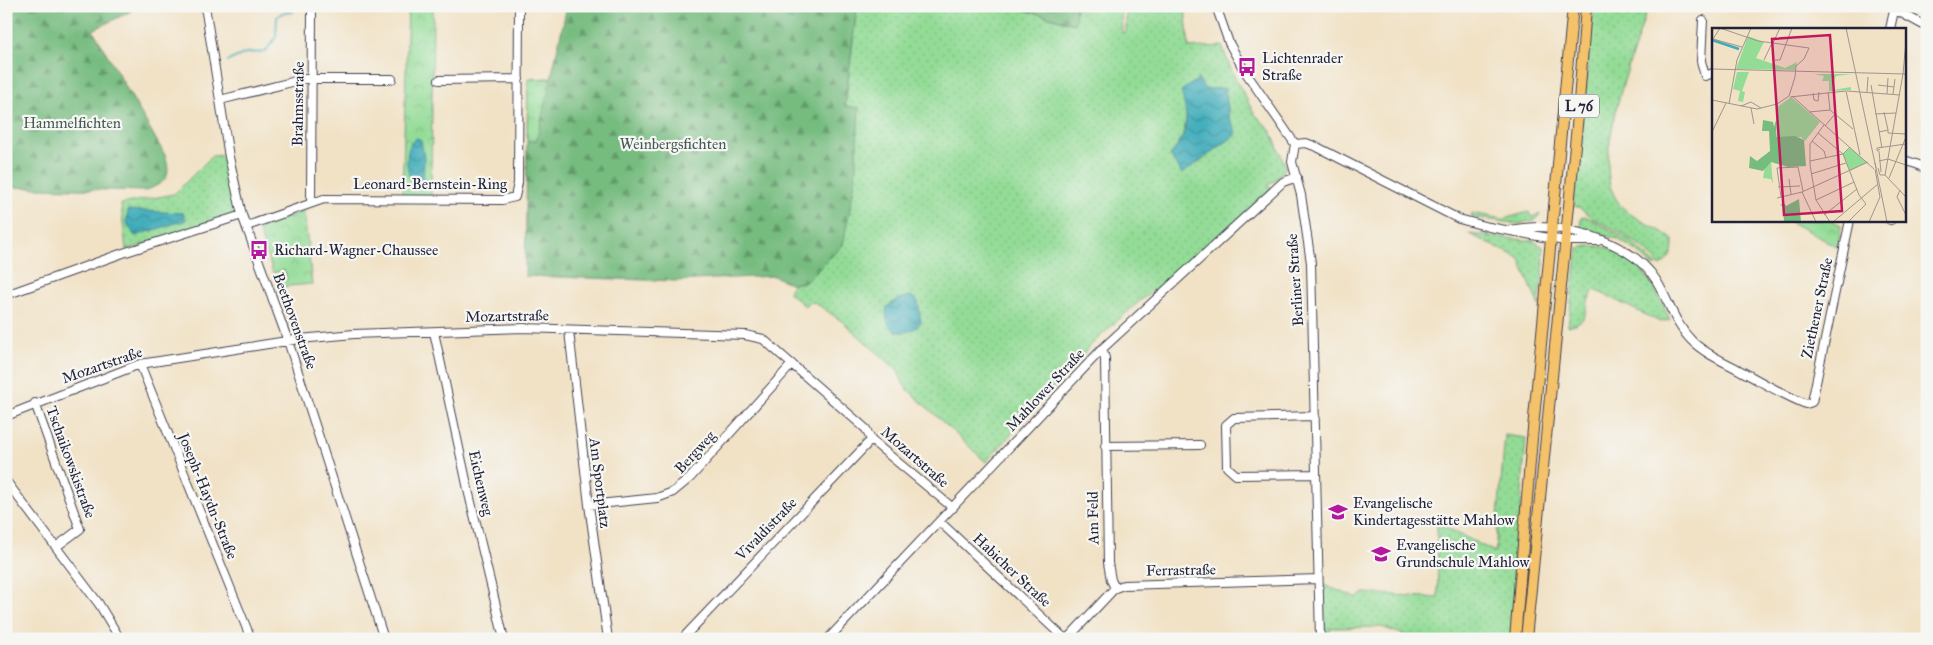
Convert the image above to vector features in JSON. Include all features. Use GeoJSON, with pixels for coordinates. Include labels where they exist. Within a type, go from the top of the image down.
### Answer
{"type":"FeatureCollection","features":[{"type":"Feature","properties":{"kind":"main road","name":"L 76"},"geometry":{"type":"LineString","coordinates":[[1516,639],[1574,6]]}},
{"type":"Feature","properties":{"kind":"main road","name":"L 76"},"geometry":{"type":"LineString","coordinates":[[1526,639],[1586,6]]}},
{"type":"Feature","properties":{"kind":"street","name":"Beethovenstraße"},"geometry":{"type":"LineString","coordinates":[[205,6],[229,157],[242,215],[288,341],[384,639]]}},
{"type":"Feature","properties":{"kind":"street","name":"Brahmsstraße"},"geometry":{"type":"LineString","coordinates":[[311,203],[312,6]]}},
{"type":"Feature","properties":{"kind":"street","name":"Leonard-Bernstein-Ring"},"geometry":{"type":"LineString","coordinates":[[247,226],[324,199],[502,200],[515,197],[518,183],[519,6]]}},
{"type":"Feature","properties":{"kind":"street"},"geometry":{"type":"LineString","coordinates":[[1216,6],[1229,42],[1244,70],[1295,144],[1306,143],[1317,147],[1459,218],[1489,227],[1565,236]]}},
{"type":"Feature","properties":{"kind":"street"},"geometry":{"type":"LineString","coordinates":[[1890,28],[1894,8],[1927,27]]}},
{"type":"Feature","properties":{"kind":"street"},"geometry":{"type":"LineString","coordinates":[[1703,20],[1701,61],[1705,76],[1712,73]]}},
{"type":"Feature","properties":{"kind":"street"},"geometry":{"type":"LineString","coordinates":[[220,100],[312,78],[392,79]]}},
{"type":"Feature","properties":{"kind":"street"},"geometry":{"type":"LineString","coordinates":[[439,80],[519,79]]}},
{"type":"Feature","properties":{"kind":"street","name":"Berliner Straße"},"geometry":{"type":"LineString","coordinates":[[1295,144],[1292,156],[1311,263],[1320,639]]}},
{"type":"Feature","properties":{"kind":"street"},"geometry":{"type":"LineString","coordinates":[[1906,161],[1927,170]]}},
{"type":"Feature","properties":{"kind":"street","name":"Mahlower Straße"},"geometry":{"type":"LineString","coordinates":[[828,639],[1102,349],[1283,182],[1297,177]]}},
{"type":"Feature","properties":{"kind":"street"},"geometry":{"type":"LineString","coordinates":[[6,294],[123,253],[242,215]]}},
{"type":"Feature","properties":{"kind":"street","name":"Ziethener Straße"},"geometry":{"type":"LineString","coordinates":[[1565,236],[1619,246],[1644,265],[1656,280],[1676,323],[1693,343],[1806,404],[1812,402],[1850,221]]}},
{"type":"Feature","properties":{"kind":"street","name":"Mozartstraße"},"geometry":{"type":"LineString","coordinates":[[6,416],[35,403],[140,364],[288,341],[354,334],[523,328],[745,336],[764,340],[866,428],[871,440],[953,508]]}},
{"type":"Feature","properties":{"kind":"street","name":"Am Sportplatz"},"geometry":{"type":"LineString","coordinates":[[569,331],[588,505],[608,639]]}},
{"type":"Feature","properties":{"kind":"street","name":"Eichenweg"},"geometry":{"type":"LineString","coordinates":[[434,332],[469,494],[504,639]]}},
{"type":"Feature","properties":{"kind":"street","name":"Am Feld"},"geometry":{"type":"LineString","coordinates":[[1102,349],[1104,358],[1108,563],[1110,580],[1115,588]]}},
{"type":"Feature","properties":{"kind":"street","name":"Joseph-Haydn-Straße"},"geometry":{"type":"LineString","coordinates":[[140,364],[251,639]]}},
{"type":"Feature","properties":{"kind":"street","name":"Bergweg"},"geometry":{"type":"LineString","coordinates":[[588,505],[657,498],[673,492],[690,478],[792,364]]}},
{"type":"Feature","properties":{"kind":"street","name":"Tschaikowskistraße"},"geometry":{"type":"LineString","coordinates":[[35,403],[80,529],[56,547]]}},
{"type":"Feature","properties":{"kind":"street"},"geometry":{"type":"LineString","coordinates":[[1315,416],[1234,418],[1226,425],[1227,467],[1236,475],[1316,474]]}},
{"type":"Feature","properties":{"kind":"street","name":"Vivaldistraße"},"geometry":{"type":"LineString","coordinates":[[682,639],[871,440]]}},
{"type":"Feature","properties":{"kind":"street"},"geometry":{"type":"LineString","coordinates":[[1106,446],[1200,445]]}},
{"type":"Feature","properties":{"kind":"street"},"geometry":{"type":"LineString","coordinates":[[6,481],[99,604],[120,639]]}},
{"type":"Feature","properties":{"kind":"street","name":"Habicher Straße"},"geometry":{"type":"LineString","coordinates":[[940,522],[1066,639]]}},
{"type":"Feature","properties":{"kind":"street","name":"Ferrastraße"},"geometry":{"type":"LineString","coordinates":[[1066,639],[1115,588],[1124,585],[1318,579]]}},
{"type":"Feature","properties":{"kind":"green space","name":"Hammelfichten"},"geometry":{"type":"Polygon","coordinates":[[[6,6],[129,6],[131,11],[93,30],[165,155],[168,169],[166,178],[162,182],[145,191],[6,187],[6,6]]]}},
{"type":"Feature","properties":{"kind":"green space"},"geometry":{"type":"Polygon","coordinates":[[[408,6],[433,6],[431,200],[402,200],[408,6]]]}},
{"type":"Feature","properties":{"kind":"green space","name":"Weinbergsfichten"},"geometry":{"type":"Polygon","coordinates":[[[567,6],[857,6],[845,106],[859,108],[855,181],[843,245],[806,282],[792,284],[774,276],[675,281],[525,276],[528,79],[551,78],[567,6]]]}},
{"type":"Feature","properties":{"kind":"green space"},"geometry":{"type":"Polygon","coordinates":[[[857,6],[1010,6],[1074,24],[1076,6],[1121,6],[1122,33],[1126,32],[1126,6],[1185,6],[1189,48],[1222,46],[1233,74],[1254,113],[1271,131],[1286,167],[1276,180],[1268,185],[1272,190],[1158,293],[1152,290],[1095,341],[986,462],[905,387],[897,370],[843,322],[814,302],[807,303],[805,306],[789,293],[792,284],[806,282],[843,245],[859,108],[845,106],[857,6]],[[1227,101],[1187,115],[1182,140],[1170,156],[1229,117],[1227,101]]]}},
{"type":"Feature","properties":{"kind":"green space"},"geometry":{"type":"Polygon","coordinates":[[[1010,6],[1076,6],[1075,24],[1010,6]]]}},
{"type":"Feature","properties":{"kind":"green space"},"geometry":{"type":"Polygon","coordinates":[[[1594,6],[1648,6],[1627,70],[1615,116],[1608,160],[1610,186],[1622,207],[1634,217],[1661,231],[1673,240],[1671,255],[1660,266],[1653,257],[1631,239],[1593,218],[1580,208],[1573,206],[1594,6]]]}},
{"type":"Feature","properties":{"kind":"green space"},"geometry":{"type":"Polygon","coordinates":[[[528,79],[551,79],[536,141],[527,141],[528,79]]]}},
{"type":"Feature","properties":{"kind":"green space"},"geometry":{"type":"Polygon","coordinates":[[[226,155],[239,214],[126,250],[121,204],[174,194],[212,156],[226,155]]]}},
{"type":"Feature","properties":{"kind":"green space"},"geometry":{"type":"Polygon","coordinates":[[[304,211],[312,284],[278,287],[276,282],[287,279],[284,270],[273,273],[258,228],[304,211]]]}},
{"type":"Feature","properties":{"kind":"green space"},"geometry":{"type":"Polygon","coordinates":[[[1529,212],[1531,217],[1540,214],[1537,219],[1519,224],[1471,217],[1472,213],[1503,219],[1529,212]]]}},
{"type":"Feature","properties":{"kind":"green space"},"geometry":{"type":"Polygon","coordinates":[[[1585,216],[1631,241],[1657,266],[1652,266],[1637,251],[1618,239],[1580,229],[1581,218],[1585,216]]]}},
{"type":"Feature","properties":{"kind":"green space"},"geometry":{"type":"Polygon","coordinates":[[[1789,221],[1832,221],[1841,225],[1838,247],[1789,221]]]}},
{"type":"Feature","properties":{"kind":"green space"},"geometry":{"type":"Polygon","coordinates":[[[1469,234],[1534,241],[1543,247],[1544,263],[1539,306],[1519,258],[1469,234]]]}},
{"type":"Feature","properties":{"kind":"green space"},"geometry":{"type":"Polygon","coordinates":[[[1589,246],[1604,247],[1630,259],[1640,269],[1657,293],[1670,320],[1660,322],[1595,290],[1588,301],[1582,320],[1568,326],[1578,248],[1589,246]]]}},
{"type":"Feature","properties":{"kind":"green space"},"geometry":{"type":"Polygon","coordinates":[[[1505,435],[1526,438],[1511,639],[1417,639],[1381,627],[1330,628],[1330,639],[1325,639],[1324,585],[1357,598],[1365,593],[1438,598],[1437,523],[1495,552],[1505,435]]]}},
{"type":"Feature","properties":{"kind":"water"},"geometry":{"type":"Polygon","coordinates":[[[1198,79],[1205,89],[1225,88],[1229,117],[1237,134],[1182,174],[1170,156],[1181,140],[1186,125],[1181,91],[1198,79]]]}},
{"type":"Feature","properties":{"kind":"water"},"geometry":{"type":"Polygon","coordinates":[[[417,138],[421,140],[424,158],[423,186],[418,188],[410,178],[407,162],[409,147],[412,141],[417,138]]]}},
{"type":"Feature","properties":{"kind":"water"},"geometry":{"type":"Polygon","coordinates":[[[128,210],[183,213],[186,220],[135,236],[126,222],[128,210]]]}},
{"type":"Feature","properties":{"kind":"water"},"geometry":{"type":"Polygon","coordinates":[[[911,296],[918,301],[921,322],[909,331],[896,331],[891,328],[888,322],[886,315],[887,307],[899,299],[911,296]]]}},
{"type":"Feature","properties":{"kind":"waterway"},"geometry":{"type":"LineString","coordinates":[[228,61],[246,53],[265,52],[276,37],[277,17],[282,13],[293,12]]}},
{"type":"Feature","properties":{"kind":"place","name":"Lichtenrader Straße"},"geometry":{"type":"Point","coordinates":[1247,67]}},
{"type":"Feature","properties":{"kind":"place","name":"Richard-Wagner-Chaussee"},"geometry":{"type":"Point","coordinates":[259,250]}},
{"type":"Feature","properties":{"kind":"place","name":"Evangelische Kindertagesstätte Mahlow"},"geometry":{"type":"Point","coordinates":[1338,512]}},
{"type":"Feature","properties":{"kind":"place","name":"Evangelische Grundschule Mahlow"},"geometry":{"type":"Point","coordinates":[1381,554]}}]}
